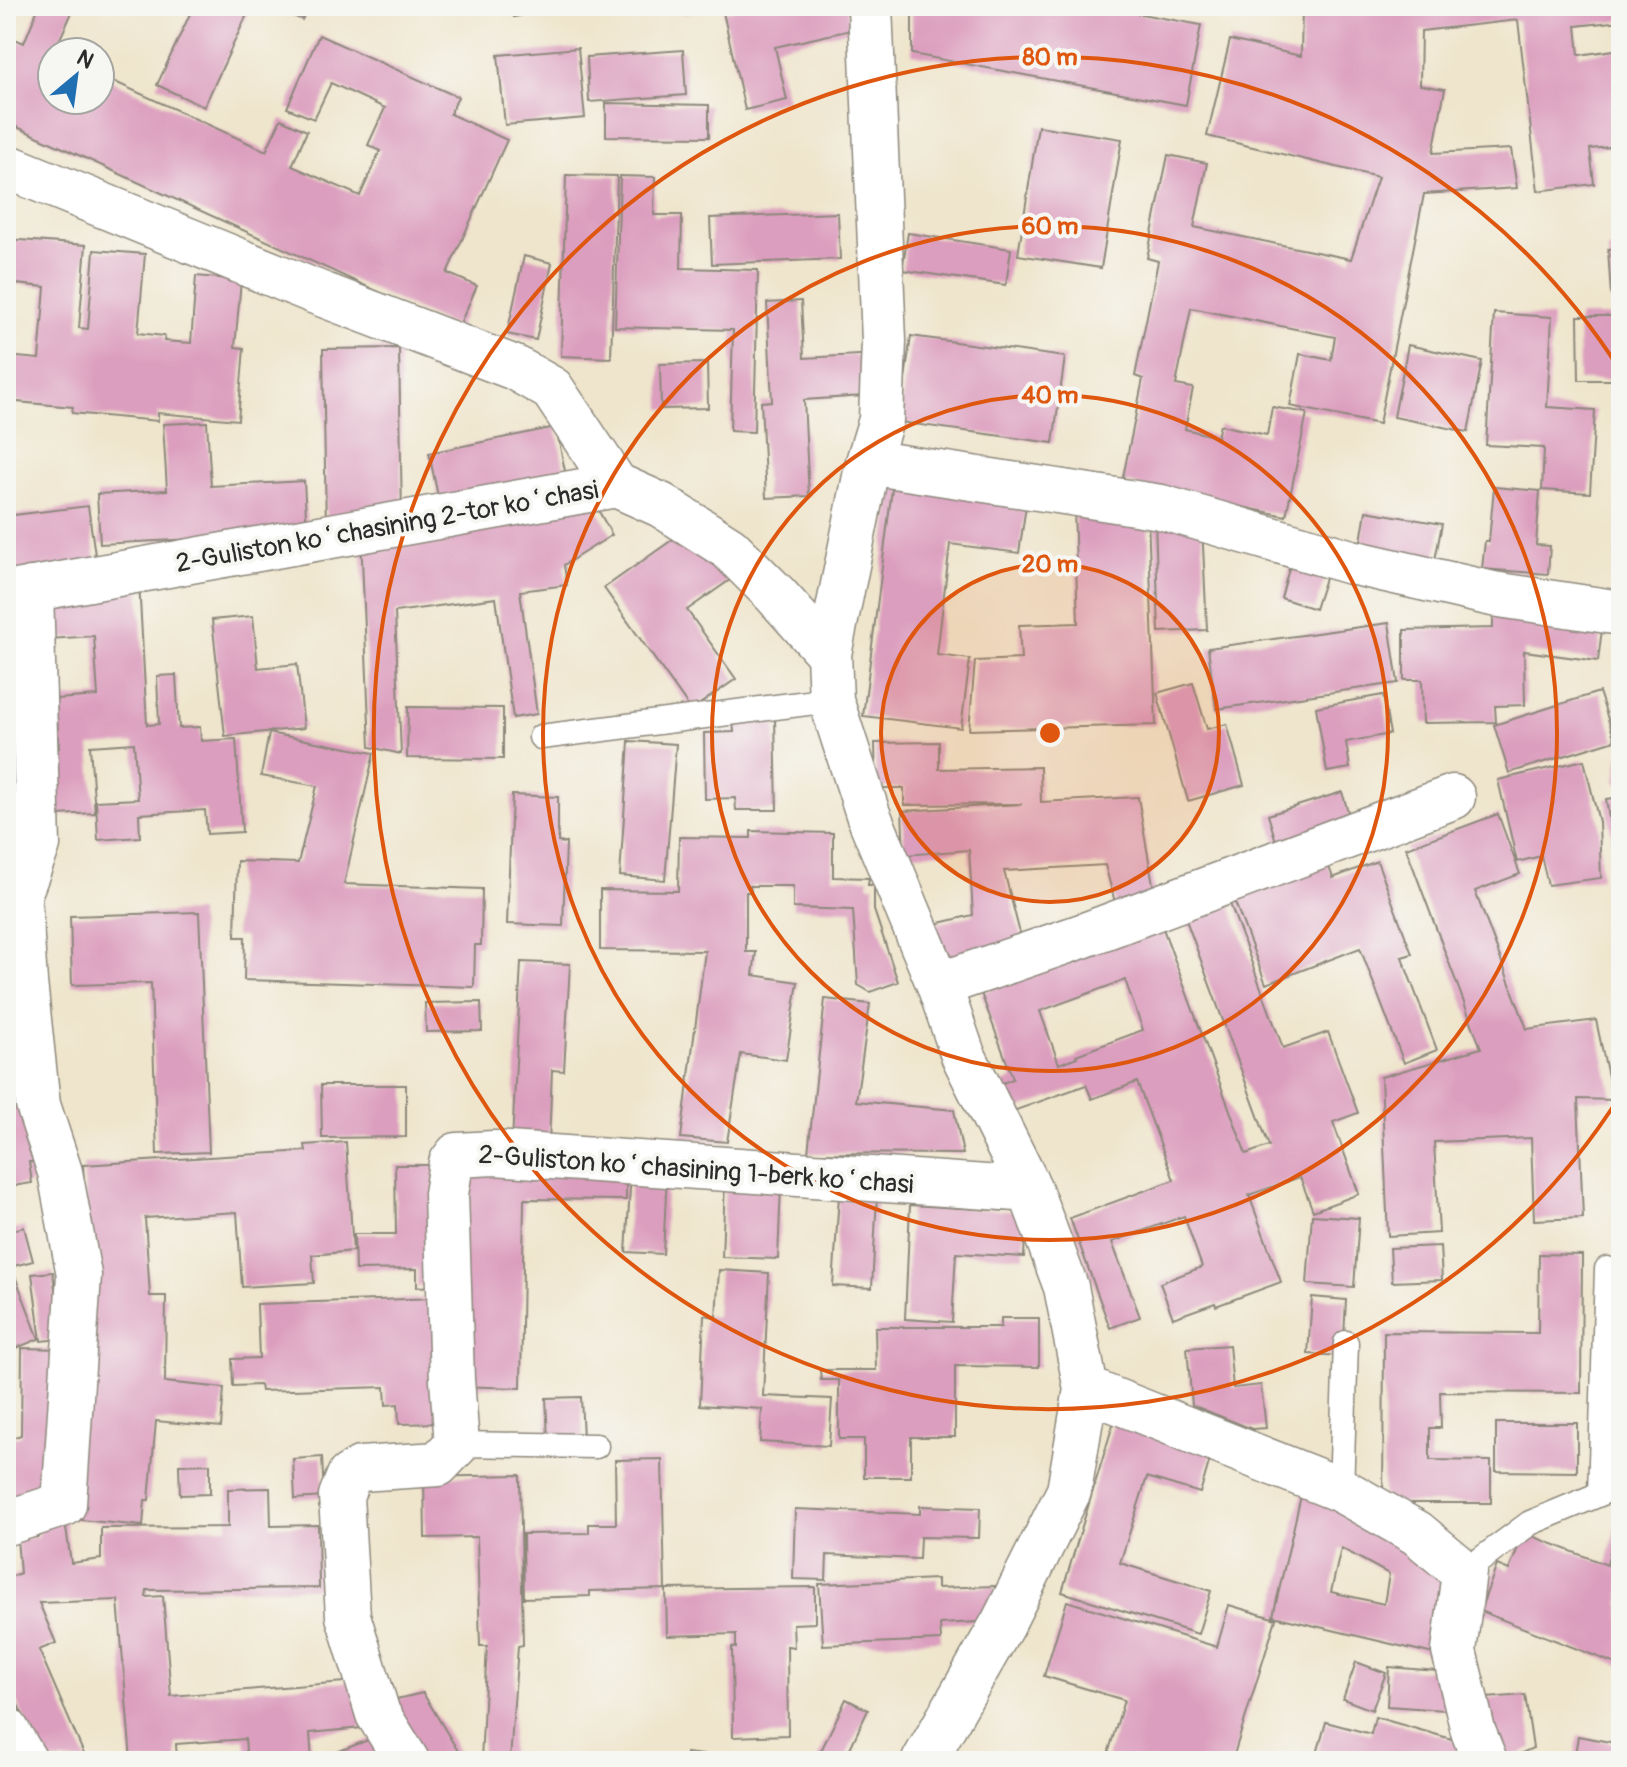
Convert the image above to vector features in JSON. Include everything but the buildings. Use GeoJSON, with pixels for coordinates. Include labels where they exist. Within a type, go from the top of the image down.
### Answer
{"type":"FeatureCollection","features":[{"type":"Feature","properties":{"kind":"street"},"geometry":{"type":"LineString","coordinates":[[870,6],[884,341],[881,420],[868,462],[829,654],[831,700],[868,814],[939,985],[963,1055],[1030,1190],[1066,1287],[1086,1389],[1069,1491],[1003,1623],[924,1761]]}},
{"type":"Feature","properties":{"kind":"street","name":"2-Guliston koʻchasining 2-tor koʻchasi"},"geometry":{"type":"LineString","coordinates":[[6,166],[316,292],[515,368],[552,389],[616,485],[18,592],[38,845],[19,895],[25,982],[38,1105],[60,1172],[79,1275],[64,1504],[6,1523]]}},
{"type":"Feature","properties":{"kind":"street"},"geometry":{"type":"LineString","coordinates":[[868,462],[1161,507],[1351,562],[1493,594],[1621,613]]}},
{"type":"Feature","properties":{"kind":"street"},"geometry":{"type":"LineString","coordinates":[[616,485],[661,505],[729,548],[829,654]]}},
{"type":"Feature","properties":{"kind":"street"},"geometry":{"type":"LineString","coordinates":[[939,985],[1082,936],[1453,797]]}},
{"type":"Feature","properties":{"kind":"street","name":"2-Guliston koʻchasining 1-berk koʻchasi"},"geometry":{"type":"LineString","coordinates":[[457,1444],[446,1194],[451,1163],[457,1155],[494,1153],[1030,1190]]}},
{"type":"Feature","properties":{"kind":"street"},"geometry":{"type":"LineString","coordinates":[[1086,1389],[1341,1490],[1417,1533],[1464,1572],[1454,1651],[1473,1731],[1485,1761]]}},
{"type":"Feature","properties":{"kind":"street"},"geometry":{"type":"LineString","coordinates":[[407,1761],[378,1714],[348,1616],[341,1496],[349,1476],[360,1469],[438,1464],[457,1444]]}},
{"type":"Feature","properties":{"kind":"street"},"geometry":{"type":"LineString","coordinates":[[6,1729],[25,1761]]}},
{"type":"Feature","properties":{"kind":"lane"},"geometry":{"type":"LineString","coordinates":[[541,737],[831,700]]}},
{"type":"Feature","properties":{"kind":"lane"},"geometry":{"type":"LineString","coordinates":[[1464,1572],[1530,1523],[1600,1494],[1607,1269]]}},
{"type":"Feature","properties":{"kind":"lane"},"geometry":{"type":"LineString","coordinates":[[1341,1490],[1346,1343]]}},
{"type":"Feature","properties":{"kind":"lane"},"geometry":{"type":"LineString","coordinates":[[457,1444],[596,1446]]}}]}
